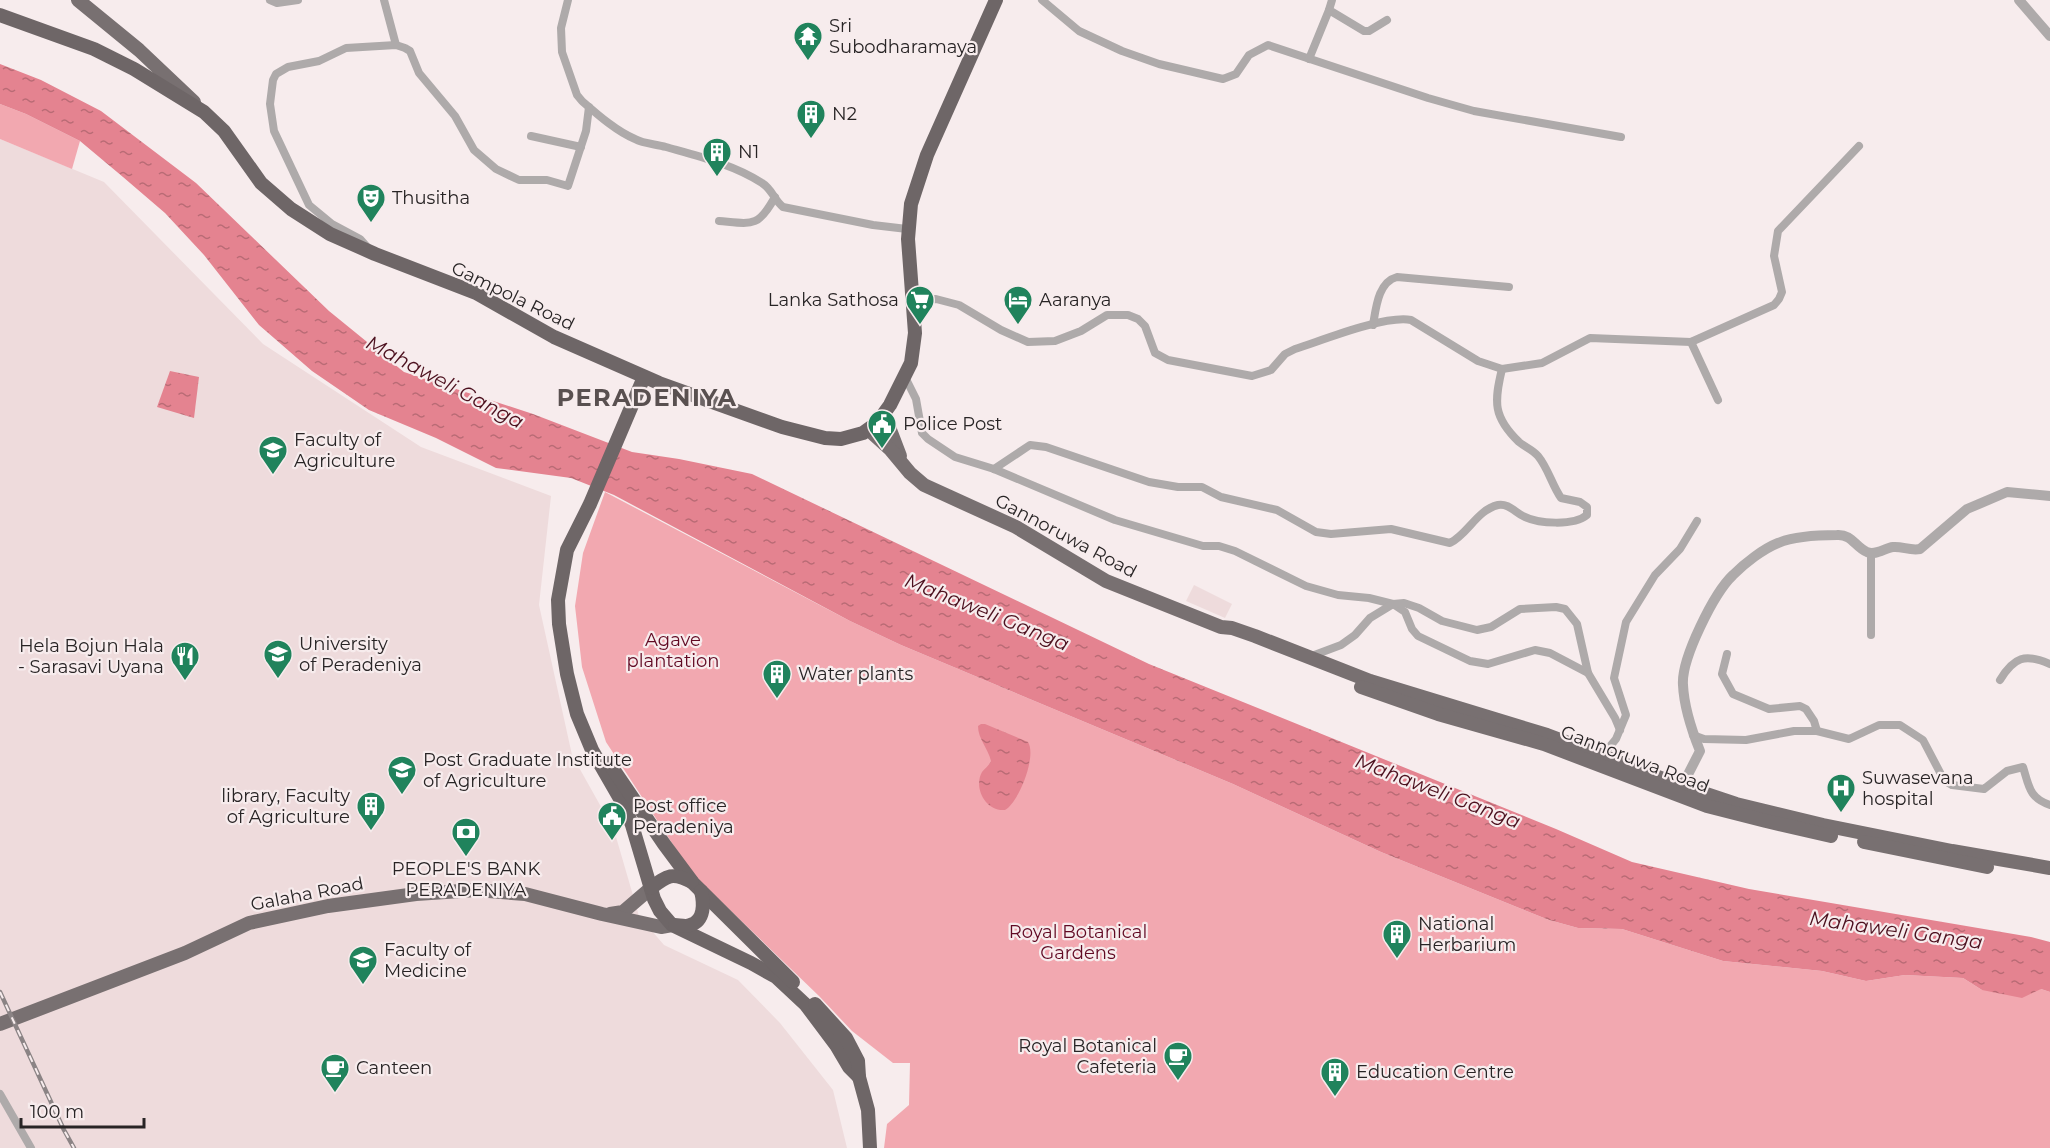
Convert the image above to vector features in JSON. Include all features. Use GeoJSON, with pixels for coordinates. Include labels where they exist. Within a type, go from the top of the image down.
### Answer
{"type":"FeatureCollection","features":[{"type":"Feature","properties":{"kind":"highway"},"geometry":{"type":"LineString","coordinates":[[869,430],[884,414],[905,377],[911,363],[915,343],[914,300],[907,229],[921,169],[996,0]]}},
{"type":"Feature","properties":{"kind":"highway","name":"Gampola Road"},"geometry":{"type":"LineString","coordinates":[[0,15],[94,49],[134,69],[204,112],[224,131],[261,183],[291,209],[330,234],[476,293],[554,337],[644,377],[724,407],[808,435],[841,439],[869,430]]}},
{"type":"Feature","properties":{"kind":"highway"},"geometry":{"type":"LineString","coordinates":[[644,377],[590,504],[567,550],[558,600],[562,644],[577,714],[592,750],[626,809],[660,912],[672,925],[776,977],[806,1005],[859,1077]]}},
{"type":"Feature","properties":{"kind":"highway"},"geometry":{"type":"LineString","coordinates":[[590,504],[574,551],[566,602],[570,642],[583,700],[593,731],[607,761],[664,844],[697,887],[783,971],[846,1038],[858,1061],[859,1077],[868,1110],[870,1148]]}},
{"type":"Feature","properties":{"kind":"highway"},"geometry":{"type":"LineString","coordinates":[[651,888],[669,876],[679,875],[697,887],[703,900],[703,912],[690,926],[672,925]]}},
{"type":"Feature","properties":{"kind":"main road"},"geometry":{"type":"LineString","coordinates":[[78,0],[139,50],[204,112]]}},
{"type":"Feature","properties":{"kind":"main road","name":"Gannoruwa Road"},"geometry":{"type":"LineString","coordinates":[[884,414],[903,464]]}},
{"type":"Feature","properties":{"kind":"main road","name":"Gannoruwa Road"},"geometry":{"type":"LineString","coordinates":[[869,430],[924,485],[1016,527],[1106,581],[1221,627],[1232,628],[1255,636],[1395,689],[1511,729],[1544,744],[1679,791],[1942,849],[2050,868]]}},
{"type":"Feature","properties":{"kind":"main road","name":"Gannoruwa Road"},"geometry":{"type":"LineString","coordinates":[[1221,627],[1242,640],[1378,694],[1438,714],[1568,742],[1732,813],[1806,831],[1943,859],[2050,877]]}},
{"type":"Feature","properties":{"kind":"main road"},"geometry":{"type":"LineString","coordinates":[[602,914],[623,912],[651,888]]}},
{"type":"Feature","properties":{"kind":"main road","name":"Galaha Road"},"geometry":{"type":"LineString","coordinates":[[1,1024],[185,953],[249,923],[328,906],[416,894],[476,890],[525,894],[661,927],[672,925]]}},
{"type":"Feature","properties":{"kind":"street"},"geometry":{"type":"LineString","coordinates":[[270,0],[277,3],[298,0]]}},
{"type":"Feature","properties":{"kind":"street"},"geometry":{"type":"LineString","coordinates":[[384,0],[396,45]]}},
{"type":"Feature","properties":{"kind":"street"},"geometry":{"type":"LineString","coordinates":[[568,0],[561,28],[562,52],[577,95],[619,131],[636,140],[736,170],[762,182],[783,207],[873,225],[907,229]]}},
{"type":"Feature","properties":{"kind":"street"},"geometry":{"type":"LineString","coordinates":[[1042,0],[1079,31],[1122,51],[1159,64],[1223,79],[1236,74],[1250,55],[1268,45],[1474,111],[1620,137]]}},
{"type":"Feature","properties":{"kind":"street"},"geometry":{"type":"LineString","coordinates":[[1310,59],[1332,0]]}},
{"type":"Feature","properties":{"kind":"street"},"geometry":{"type":"LineString","coordinates":[[2019,0],[2050,36]]}},
{"type":"Feature","properties":{"kind":"street"},"geometry":{"type":"LineString","coordinates":[[1329,10],[1367,32],[1387,20]]}},
{"type":"Feature","properties":{"kind":"street"},"geometry":{"type":"LineString","coordinates":[[375,254],[360,239],[332,224],[309,205],[274,131],[270,104],[276,74],[288,67],[319,61],[346,48],[396,45],[410,51],[419,73],[455,116],[474,150],[496,169],[519,180],[547,180],[568,186],[586,131],[589,107]]}},
{"type":"Feature","properties":{"kind":"street"},"geometry":{"type":"LineString","coordinates":[[531,136],[581,147]]}},
{"type":"Feature","properties":{"kind":"street"},"geometry":{"type":"LineString","coordinates":[[914,300],[936,299],[959,305],[1001,330],[1028,342],[1055,341],[1081,331],[1107,315],[1128,315],[1138,319],[1145,327],[1155,353],[1168,360],[1252,376],[1271,370],[1285,354],[1295,349],[1373,325],[1403,319],[1411,320],[1478,361],[1502,369],[1542,363],[1590,338],[1691,342],[1774,305],[1782,292],[1774,256],[1778,231],[1859,146]]}},
{"type":"Feature","properties":{"kind":"street"},"geometry":{"type":"LineString","coordinates":[[719,221],[743,223],[759,220],[765,216],[775,197]]}},
{"type":"Feature","properties":{"kind":"street"},"geometry":{"type":"LineString","coordinates":[[1373,325],[1377,303],[1385,284],[1396,277],[1509,287]]}},
{"type":"Feature","properties":{"kind":"street"},"geometry":{"type":"LineString","coordinates":[[1691,342],[1718,400]]}},
{"type":"Feature","properties":{"kind":"street"},"geometry":{"type":"LineString","coordinates":[[994,469],[1030,445],[1046,447],[1149,482],[1178,487],[1202,487],[1221,497],[1277,510],[1316,532],[1330,534],[1391,529],[1450,543],[1461,538],[1479,515],[1498,505],[1509,506],[1523,517],[1541,523],[1581,520],[1587,515],[1587,507],[1580,502],[1561,498],[1536,455],[1503,423],[1496,409],[1497,389],[1502,369]]}},
{"type":"Feature","properties":{"kind":"street"},"geometry":{"type":"LineString","coordinates":[[905,377],[916,399],[922,433],[928,439],[955,457],[994,469],[1115,520],[1203,546],[1219,546],[1234,551],[1306,586],[1338,595],[1369,598],[1393,604],[1404,603],[1419,608],[1442,621],[1477,630],[1491,627],[1520,609],[1556,607],[1564,609],[1577,624],[1588,673],[1620,730]]}},
{"type":"Feature","properties":{"kind":"street"},"geometry":{"type":"LineString","coordinates":[[1679,791],[1700,751],[1693,735],[1682,683],[1689,653],[1702,619],[1732,576],[1771,547],[1794,538],[1839,534],[1851,537],[1865,552],[1871,554],[1893,547],[1920,549],[1966,509],[2007,492],[2050,496]]}},
{"type":"Feature","properties":{"kind":"street"},"geometry":{"type":"LineString","coordinates":[[1602,756],[1616,739],[1626,715],[1614,678],[1626,622],[1655,575],[1680,549],[1697,521]]}},
{"type":"Feature","properties":{"kind":"street"},"geometry":{"type":"LineString","coordinates":[[1871,554],[1871,635]]}},
{"type":"Feature","properties":{"kind":"street"},"geometry":{"type":"LineString","coordinates":[[1308,657],[1341,645],[1355,635],[1370,618],[1393,604]]}},
{"type":"Feature","properties":{"kind":"street"},"geometry":{"type":"LineString","coordinates":[[1393,604],[1405,612],[1412,629],[1418,636],[1470,661],[1488,664],[1535,650],[1550,653],[1588,673]]}},
{"type":"Feature","properties":{"kind":"street"},"geometry":{"type":"LineString","coordinates":[[1726,654],[1722,674],[1733,694],[1769,709],[1800,706],[1806,709],[1817,731]]}},
{"type":"Feature","properties":{"kind":"street"},"geometry":{"type":"LineString","coordinates":[[2000,680],[2009,665],[2022,658],[2037,658],[2050,664]]}},
{"type":"Feature","properties":{"kind":"street"},"geometry":{"type":"LineString","coordinates":[[1693,735],[1704,739],[1746,740],[1794,731],[1817,731],[1849,739],[1879,725],[1900,724],[1923,740],[1944,780],[1952,785],[1984,789],[2007,771],[2023,767],[2032,794],[2038,801],[2050,805]]}},
{"type":"Feature","properties":{"kind":"street"},"geometry":{"type":"LineString","coordinates":[[0,1094],[31,1148]]}},
{"type":"Feature","properties":{"kind":"shaded area","name":"University of Peradeniya"},"geometry":{"type":"Polygon","coordinates":[[[0,139],[104,182],[263,344],[421,447],[551,496],[539,605],[572,755],[614,830],[639,916],[664,945],[738,980],[780,1023],[833,1090],[847,1148],[0,1148],[0,139]]]}},
{"type":"Feature","properties":{"kind":"shaded area"},"geometry":{"type":"Polygon","coordinates":[[[1194,585],[1232,604],[1225,618],[1186,601],[1194,585]]]}},
{"type":"Feature","properties":{"kind":"green space"},"geometry":{"type":"Polygon","coordinates":[[[0,104],[26,114],[80,141],[72,169],[0,139],[0,104]]]}},
{"type":"Feature","properties":{"kind":"green space","name":"Royal Botanical Gardens"},"geometry":{"type":"Polygon","coordinates":[[[605,492],[850,621],[901,645],[1233,784],[1381,852],[1549,920],[1578,928],[1622,929],[1723,961],[1822,971],[1866,981],[1905,975],[1963,978],[1982,990],[2041,989],[2050,992],[2050,1148],[884,1148],[887,1124],[909,1105],[910,1063],[893,1063],[852,1031],[700,881],[687,866],[606,742],[582,667],[575,606],[583,553],[605,492]]]}},
{"type":"Feature","properties":{"kind":"water","name":"Mahaweli Ganga"},"geometry":{"type":"Polygon","coordinates":[[[0,64],[41,80],[101,111],[196,183],[329,311],[404,372],[533,414],[632,452],[752,474],[1149,664],[1632,862],[1749,889],[2050,942],[2050,992],[2041,989],[2022,998],[1982,990],[1963,978],[1905,975],[1866,981],[1822,971],[1723,961],[1622,929],[1578,928],[1549,920],[1381,852],[1233,784],[901,645],[850,621],[614,495],[571,478],[496,468],[436,438],[369,410],[312,371],[259,325],[204,255],[165,213],[123,177],[80,141],[26,114],[0,104],[0,64]]]}},
{"type":"Feature","properties":{"kind":"water"},"geometry":{"type":"Polygon","coordinates":[[[170,371],[199,377],[194,418],[157,407],[170,371]]]}},
{"type":"Feature","properties":{"kind":"water"},"geometry":{"type":"Polygon","coordinates":[[[981,724],[1028,742],[1030,749],[1028,768],[1021,789],[1005,810],[992,807],[980,792],[982,772],[991,761],[980,735],[978,726],[981,724]]]}},
{"type":"Feature","properties":{"kind":"railway"},"geometry":{"type":"LineString","coordinates":[[0,992],[74,1148]]}},
{"type":"Feature","properties":{"kind":"place","name":"Sri Subodharamaya"},"geometry":{"type":"Point","coordinates":[808,62]}},
{"type":"Feature","properties":{"kind":"place","name":"N2"},"geometry":{"type":"Point","coordinates":[811,140]}},
{"type":"Feature","properties":{"kind":"place","name":"N1"},"geometry":{"type":"Point","coordinates":[717,178]}},
{"type":"Feature","properties":{"kind":"place","name":"Thusitha"},"geometry":{"type":"Point","coordinates":[371,224]}},
{"type":"Feature","properties":{"kind":"place","name":"Lanka Sathosa"},"geometry":{"type":"Point","coordinates":[920,326]}},
{"type":"Feature","properties":{"kind":"place","name":"Aaranya"},"geometry":{"type":"Point","coordinates":[1018,326]}},
{"type":"Feature","properties":{"kind":"place","name":"Police Post"},"geometry":{"type":"Point","coordinates":[882,450]}},
{"type":"Feature","properties":{"kind":"place","name":"Faculty of Agriculture"},"geometry":{"type":"Point","coordinates":[273,476]}},
{"type":"Feature","properties":{"kind":"place","name":"University of Peradeniya"},"geometry":{"type":"Point","coordinates":[278,680]}},
{"type":"Feature","properties":{"kind":"place","name":"Hela Bojun Hala - Sarasavi Uyana"},"geometry":{"type":"Point","coordinates":[185,682]}},
{"type":"Feature","properties":{"kind":"place","name":"Water plants"},"geometry":{"type":"Point","coordinates":[777,700]}},
{"type":"Feature","properties":{"kind":"place","name":"Post Graduate Institute of Agriculture"},"geometry":{"type":"Point","coordinates":[402,796]}},
{"type":"Feature","properties":{"kind":"place","name":"Suwasevana hospital"},"geometry":{"type":"Point","coordinates":[1841,814]}},
{"type":"Feature","properties":{"kind":"place","name":"library, Faculty of Agriculture"},"geometry":{"type":"Point","coordinates":[371,832]}},
{"type":"Feature","properties":{"kind":"place","name":"Post office Peradeniya"},"geometry":{"type":"Point","coordinates":[612,842]}},
{"type":"Feature","properties":{"kind":"place","name":"PEOPLE'S BANK PERADENIYA"},"geometry":{"type":"Point","coordinates":[466,858]}},
{"type":"Feature","properties":{"kind":"place","name":"National Herbarium"},"geometry":{"type":"Point","coordinates":[1397,960]}},
{"type":"Feature","properties":{"kind":"place","name":"Faculty of Medicine"},"geometry":{"type":"Point","coordinates":[363,986]}},
{"type":"Feature","properties":{"kind":"place","name":"Royal Botanical Cafeteria"},"geometry":{"type":"Point","coordinates":[1178,1082]}},
{"type":"Feature","properties":{"kind":"place","name":"Canteen"},"geometry":{"type":"Point","coordinates":[335,1094]}},
{"type":"Feature","properties":{"kind":"place","name":"Education Centre"},"geometry":{"type":"Point","coordinates":[1335,1098]}},
{"type":"Feature","properties":{"kind":"district","name":"PERADENIYA"},"geometry":{"type":"Point","coordinates":[647,397]}},
{"type":"Feature","properties":{"kind":"park label","name":"Agave plantation"},"geometry":{"type":"Point","coordinates":[673,650]}}]}
